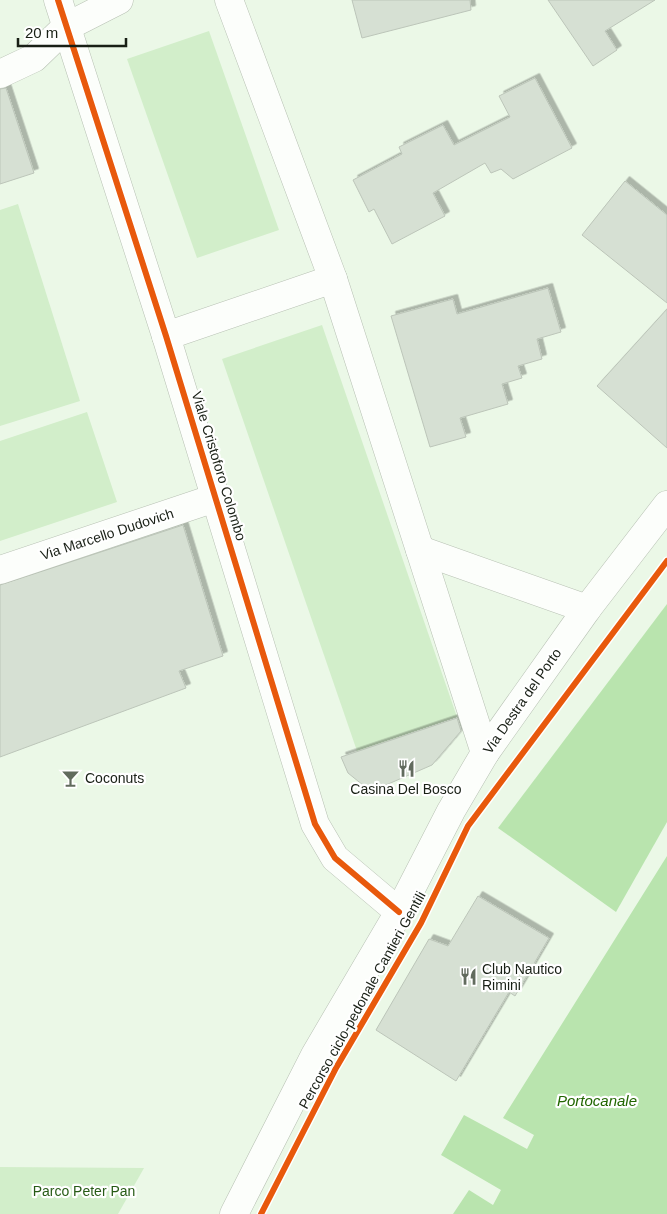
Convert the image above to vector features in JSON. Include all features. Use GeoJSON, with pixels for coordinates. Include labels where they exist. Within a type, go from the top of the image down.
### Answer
{"type":"FeatureCollection","features":[{"type":"Feature","properties":{"kind":"street","name":"Viale Cristoforo Colombo"},"geometry":{"type":"LineString","coordinates":[[58,0],[166,336],[315,824],[335,858],[399,912]]}},
{"type":"Feature","properties":{"kind":"street"},"geometry":{"type":"LineString","coordinates":[[0,74],[34,58],[66,27],[119,0]]}},
{"type":"Feature","properties":{"kind":"street"},"geometry":{"type":"LineString","coordinates":[[229,0],[333,279],[485,753]]}},
{"type":"Feature","properties":{"kind":"street"},"geometry":{"type":"LineString","coordinates":[[166,336],[333,279]]}},
{"type":"Feature","properties":{"kind":"street","name":"Via Marcello Dudovich"},"geometry":{"type":"LineString","coordinates":[[0,570],[215,498]]}},
{"type":"Feature","properties":{"kind":"street","name":"Via Destra del Porto"},"geometry":{"type":"LineString","coordinates":[[234,1214],[315,1055],[399,912],[485,753],[586,609],[667,505]]}},
{"type":"Feature","properties":{"kind":"street"},"geometry":{"type":"LineString","coordinates":[[420,550],[586,609]]}},
{"type":"Feature","properties":{"kind":"green space"},"geometry":{"type":"Polygon","coordinates":[[[209,31],[279,230],[197,258],[127,59],[209,31]]]}},
{"type":"Feature","properties":{"kind":"green space"},"geometry":{"type":"Polygon","coordinates":[[[18,204],[80,401],[0,426],[0,210],[18,204]]]}},
{"type":"Feature","properties":{"kind":"green space"},"geometry":{"type":"Polygon","coordinates":[[[322,325],[457,717],[357,751],[222,359],[322,325]]]}},
{"type":"Feature","properties":{"kind":"green space"},"geometry":{"type":"Polygon","coordinates":[[[87,412],[117,502],[0,541],[0,441],[87,412]]]}},
{"type":"Feature","properties":{"kind":"green space","name":"Parco Peter Pan"},"geometry":{"type":"Polygon","coordinates":[[[0,1167],[144,1168],[118,1214],[0,1214],[0,1167]]]}},
{"type":"Feature","properties":{"kind":"water"},"geometry":{"type":"Polygon","coordinates":[[[667,604],[667,822],[616,912],[498,828],[667,604]]]}},
{"type":"Feature","properties":{"kind":"water","name":"Portocanale"},"geometry":{"type":"Polygon","coordinates":[[[667,856],[667,1214],[453,1214],[469,1190],[493,1205],[501,1190],[441,1155],[464,1115],[527,1149],[534,1135],[503,1118],[667,856]]]}},
{"type":"Feature","properties":{"kind":"building"},"geometry":{"type":"Polygon","coordinates":[[[352,0],[470,0],[471,10],[362,38],[352,0]]]}},
{"type":"Feature","properties":{"kind":"building"},"geometry":{"type":"Polygon","coordinates":[[[548,0],[655,0],[605,31],[617,50],[593,66],[548,0]]]}},
{"type":"Feature","properties":{"kind":"building"},"geometry":{"type":"Polygon","coordinates":[[[535,78],[572,148],[513,179],[501,169],[491,173],[485,163],[433,193],[445,216],[392,244],[374,209],[369,212],[353,180],[402,154],[399,147],[443,125],[454,145],[510,117],[499,96],[535,78]]]}},
{"type":"Feature","properties":{"kind":"building"},"geometry":{"type":"Polygon","coordinates":[[[6,88],[34,173],[0,184],[0,89],[6,88]]]}},
{"type":"Feature","properties":{"kind":"building"},"geometry":{"type":"Polygon","coordinates":[[[625,181],[667,215],[667,303],[582,235],[625,181]]]}},
{"type":"Feature","properties":{"kind":"building"},"geometry":{"type":"Polygon","coordinates":[[[548,288],[561,332],[537,339],[542,359],[518,366],[522,378],[502,384],[508,404],[460,418],[466,437],[430,447],[391,316],[453,299],[457,314],[548,288]]]}},
{"type":"Feature","properties":{"kind":"building"},"geometry":{"type":"Polygon","coordinates":[[[667,309],[667,448],[597,386],[667,309]]]}},
{"type":"Feature","properties":{"kind":"building"},"geometry":{"type":"Polygon","coordinates":[[[183,525],[223,656],[179,671],[186,688],[0,757],[0,585],[183,525]]]}},
{"type":"Feature","properties":{"kind":"building"},"geometry":{"type":"Polygon","coordinates":[[[457,718],[461,731],[432,765],[379,788],[369,790],[348,773],[341,757],[457,718]]]}},
{"type":"Feature","properties":{"kind":"building"},"geometry":{"type":"Polygon","coordinates":[[[478,896],[549,938],[515,996],[509,992],[456,1081],[376,1030],[429,939],[448,946],[478,896]]]}},
{"type":"Feature","properties":{"kind":"cycle path","name":"Percorso ciclo-pedonale Cantieri Gentili"},"geometry":{"type":"LineString","coordinates":[[58,0],[166,336],[315,824],[335,858],[399,912]]}},
{"type":"Feature","properties":{"kind":"cycle path","name":"Percorso ciclo-pedonale Cantieri Gentili"},"geometry":{"type":"LineString","coordinates":[[261,1214],[336,1068],[421,923],[468,826],[667,561]]}},
{"type":"Feature","properties":{"kind":"place","name":"Casina Del Bosco"},"geometry":{"type":"Point","coordinates":[406,769]}},
{"type":"Feature","properties":{"kind":"place","name":"Coconuts"},"geometry":{"type":"Point","coordinates":[71,778]}},
{"type":"Feature","properties":{"kind":"place","name":"Club Nautico Rimini"},"geometry":{"type":"Point","coordinates":[468,977]}}]}
